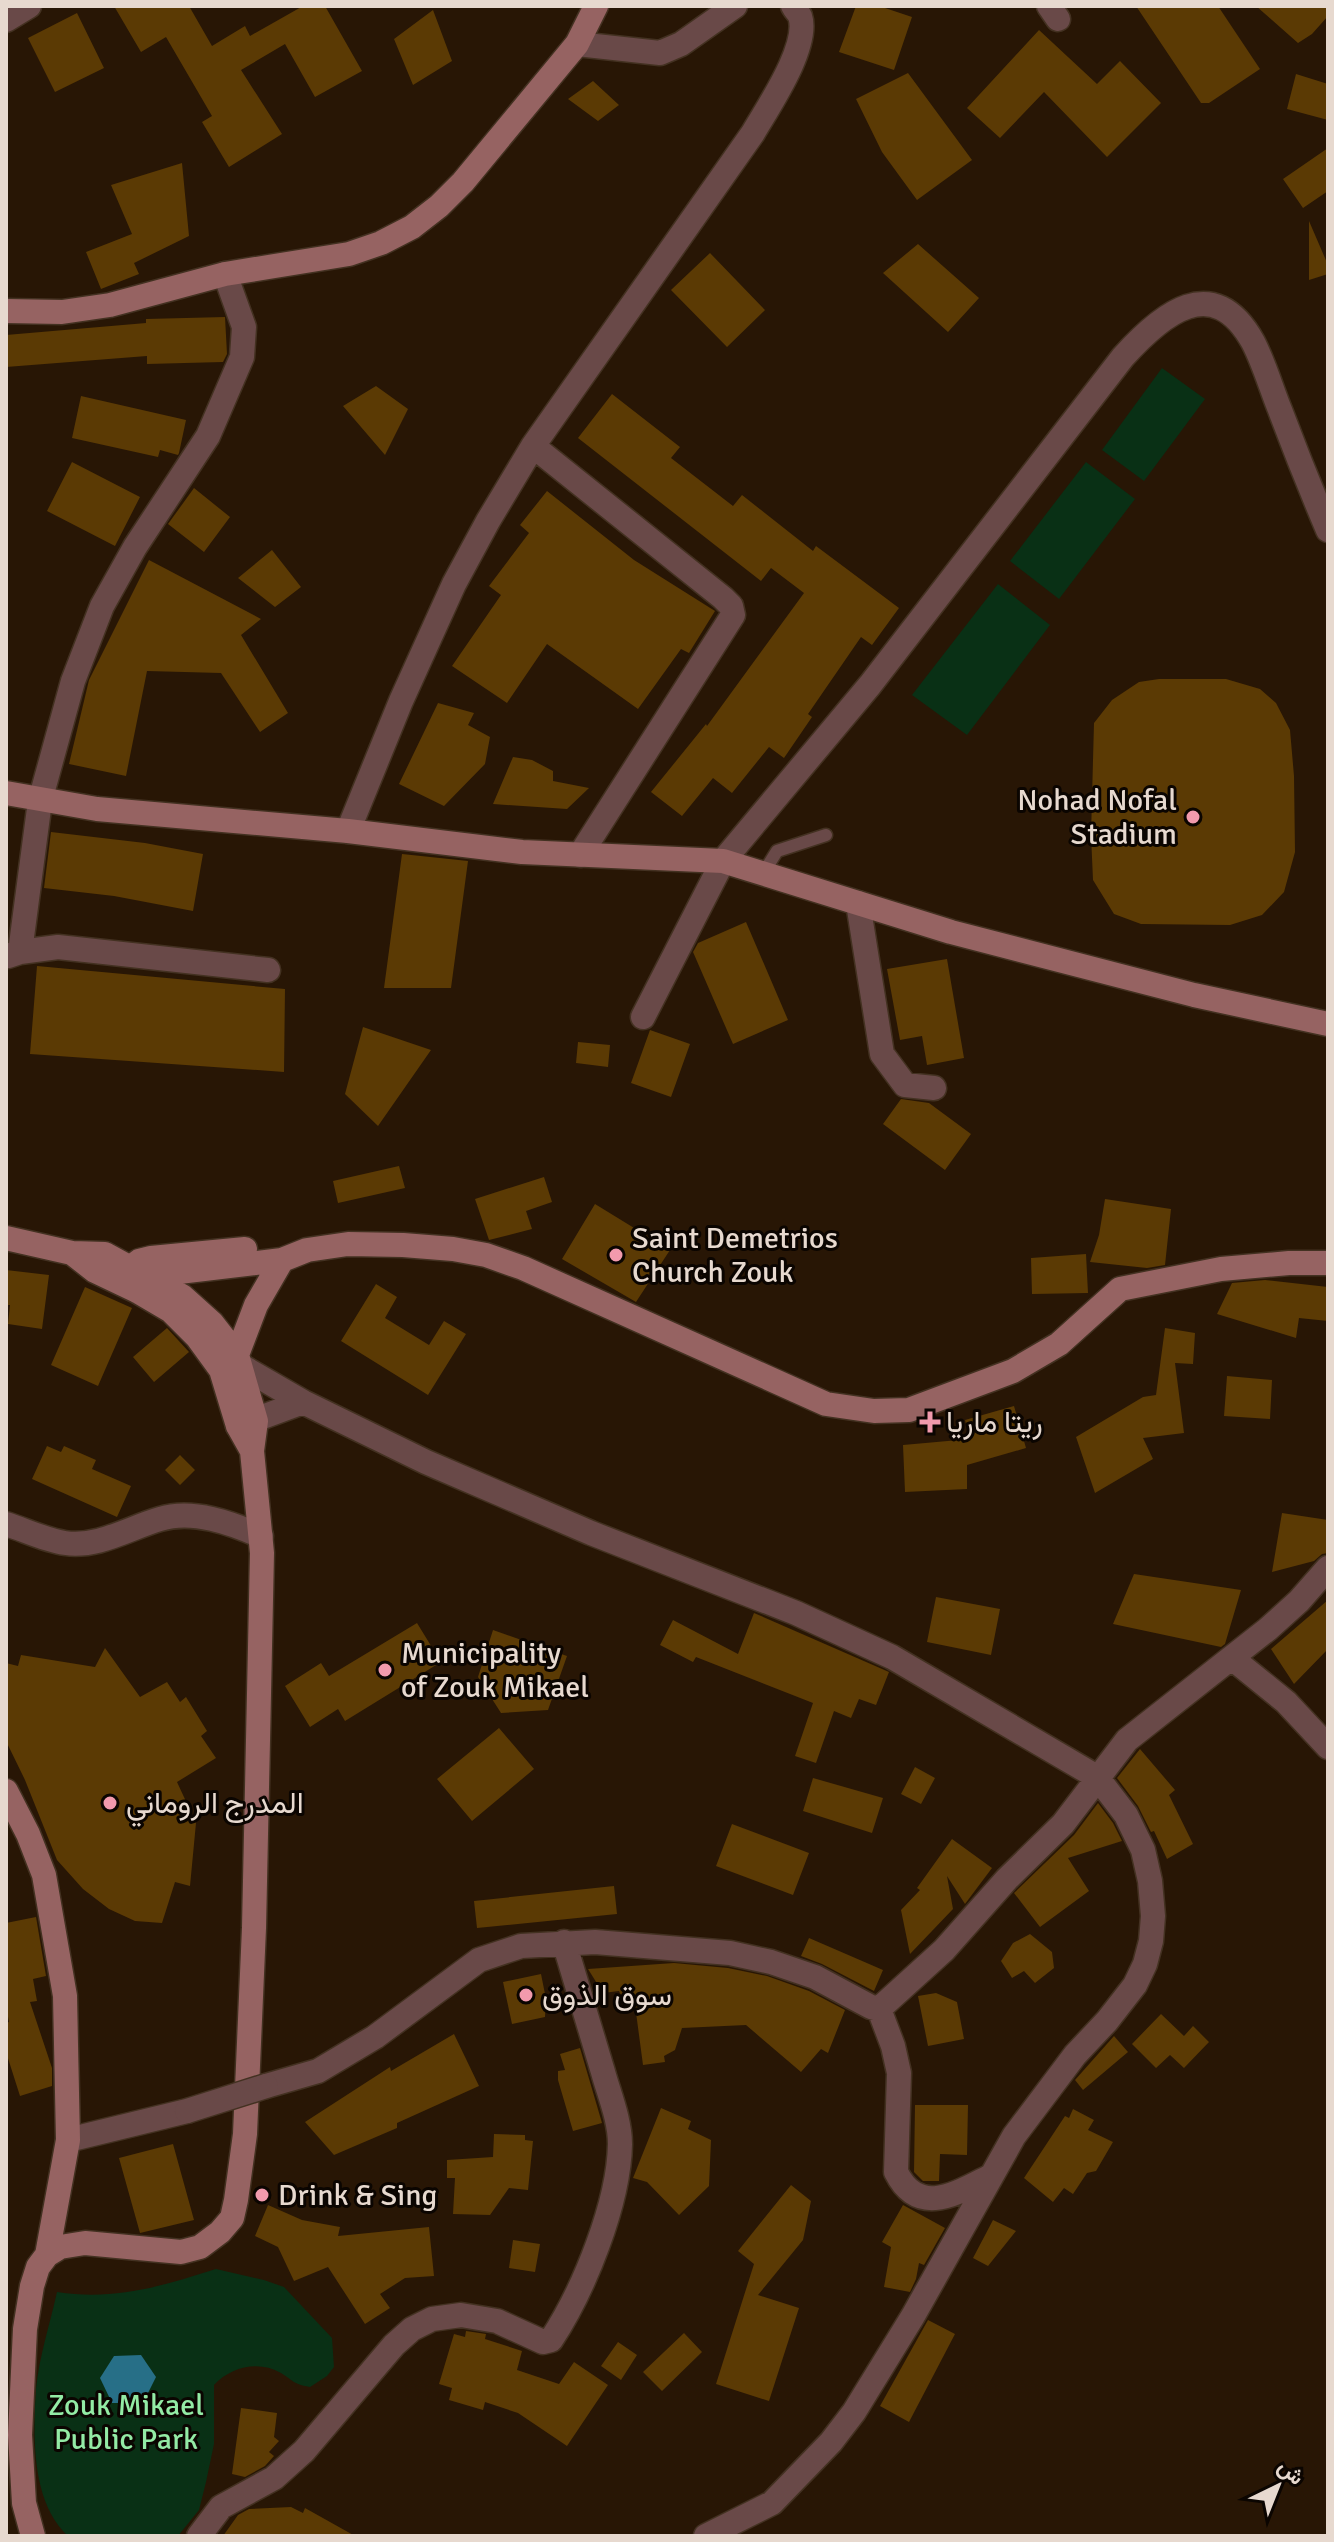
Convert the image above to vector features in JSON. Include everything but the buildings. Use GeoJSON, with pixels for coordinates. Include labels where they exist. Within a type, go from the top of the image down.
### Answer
{"type":"FeatureCollection","features":[{"type":"Feature","properties":{"kind":"main road"},"geometry":{"type":"LineString","coordinates":[[6,311],[62,312],[110,305],[225,274],[349,254],[381,243],[412,227],[463,182],[577,44],[596,6]]}},
{"type":"Feature","properties":{"kind":"main road"},"geometry":{"type":"LineString","coordinates":[[6,793],[97,809],[348,831],[522,852],[723,861],[951,932],[1096,971],[1328,1024]]}},
{"type":"Feature","properties":{"kind":"main road"},"geometry":{"type":"LineString","coordinates":[[6,1238],[72,1253],[105,1254],[197,1337],[221,1370],[247,1423]]}},
{"type":"Feature","properties":{"kind":"main road"},"geometry":{"type":"LineString","coordinates":[[133,1279],[282,1260],[307,1250],[348,1244],[403,1245],[486,1255],[523,1268],[826,1404],[874,1411],[909,1410],[1013,1371],[1059,1344],[1120,1289],[1221,1269],[1328,1263]]}},
{"type":"Feature","properties":{"kind":"main road"},"geometry":{"type":"LineString","coordinates":[[133,1279],[151,1258],[282,1245],[307,1250]]}},
{"type":"Feature","properties":{"kind":"main road"},"geometry":{"type":"LineString","coordinates":[[33,2536],[15,2498],[25,2329],[38,2267],[47,2255],[60,2247],[85,2243],[181,2252],[200,2247],[232,2218],[245,2134],[254,1928],[261,1536],[239,1360],[252,1313],[282,1260]]}},
{"type":"Feature","properties":{"kind":"main road"},"geometry":{"type":"LineString","coordinates":[[133,1279],[182,1296],[212,1323],[239,1360]]}},
{"type":"Feature","properties":{"kind":"main road"},"geometry":{"type":"LineString","coordinates":[[6,1791],[44,1875],[65,1996],[68,2140],[47,2255]]}},
{"type":"Feature","properties":{"kind":"street"},"geometry":{"type":"LineString","coordinates":[[6,20],[29,6]]}},
{"type":"Feature","properties":{"kind":"street"},"geometry":{"type":"LineString","coordinates":[[577,44],[660,53],[681,44],[735,6]]}},
{"type":"Feature","properties":{"kind":"street"},"geometry":{"type":"LineString","coordinates":[[348,831],[401,701],[454,584],[488,521],[533,446],[765,112],[801,38],[800,16],[793,6]]}},
{"type":"Feature","properties":{"kind":"street"},"geometry":{"type":"LineString","coordinates":[[225,274],[244,327],[242,357],[208,436],[135,547],[102,606],[73,681],[40,801],[13,954],[58,947],[268,970]]}},
{"type":"Feature","properties":{"kind":"street"},"geometry":{"type":"LineString","coordinates":[[643,1017],[723,861],[870,685],[1123,357],[1147,330],[1170,312],[1197,304],[1219,307],[1238,320],[1265,370],[1328,530]]}},
{"type":"Feature","properties":{"kind":"street"},"geometry":{"type":"LineString","coordinates":[[533,446],[723,598],[731,606],[733,615],[580,855]]}},
{"type":"Feature","properties":{"kind":"street"},"geometry":{"type":"LineString","coordinates":[[858,903],[882,1054],[905,1085],[934,1088]]}},
{"type":"Feature","properties":{"kind":"street"},"geometry":{"type":"LineString","coordinates":[[239,1360],[303,1402],[440,1468],[591,1533],[796,1613],[892,1657],[1097,1777],[1126,1815],[1143,1850],[1153,1916],[1151,1941],[1135,1985],[1075,2055],[1014,2136],[913,2316],[854,2412],[831,2442],[772,2503],[706,2536]]}},
{"type":"Feature","properties":{"kind":"street"},"geometry":{"type":"LineString","coordinates":[[247,1423],[303,1402]]}},
{"type":"Feature","properties":{"kind":"street"},"geometry":{"type":"LineString","coordinates":[[6,1524],[65,1543],[94,1542],[163,1518],[195,1517],[229,1522],[261,1536]]}},
{"type":"Feature","properties":{"kind":"street"},"geometry":{"type":"LineString","coordinates":[[879,2009],[944,1950],[1007,1879],[1063,1824],[1127,1740],[1233,1659],[1299,1601],[1328,1568]]}},
{"type":"Feature","properties":{"kind":"street"},"geometry":{"type":"LineString","coordinates":[[1233,1659],[1286,1702],[1328,1747]]}},
{"type":"Feature","properties":{"kind":"street"},"geometry":{"type":"LineString","coordinates":[[199,2536],[221,2507],[274,2478],[304,2451],[394,2345],[412,2329],[432,2319],[461,2315],[497,2321],[543,2342],[551,2340],[560,2326],[598,2245],[616,2176],[620,2141],[613,2105],[564,1942]]}},
{"type":"Feature","properties":{"kind":"street"},"geometry":{"type":"LineString","coordinates":[[68,2140],[187,2111],[318,2071],[364,2043],[479,1960],[521,1946],[595,1942],[744,1956],[815,1977],[879,2009]]}},
{"type":"Feature","properties":{"kind":"street"},"geometry":{"type":"LineString","coordinates":[[879,2009],[899,2073],[896,2172],[901,2183],[910,2192],[928,2198],[959,2192],[991,2176]]}},
{"type":"Feature","properties":{"kind":"lane"},"geometry":{"type":"LineString","coordinates":[[764,872],[777,851],[826,835]]}},
{"type":"Feature","properties":{"kind":"green space"},"geometry":{"type":"Polygon","coordinates":[[[1162,368],[1205,399],[1144,481],[1102,450],[1162,368]]]}},
{"type":"Feature","properties":{"kind":"green space"},"geometry":{"type":"Polygon","coordinates":[[[1086,462],[1135,499],[1059,599],[1010,561],[1086,462]]]}},
{"type":"Feature","properties":{"kind":"green space"},"geometry":{"type":"Polygon","coordinates":[[[998,584],[1050,625],[967,735],[912,695],[998,584]]]}},
{"type":"Feature","properties":{"kind":"green space","name":"Zouk Mikael Public Park"},"geometry":{"type":"Polygon","coordinates":[[[216,2269],[284,2287],[332,2338],[334,2367],[327,2376],[310,2387],[297,2384],[272,2369],[254,2366],[228,2374],[214,2385],[214,2444],[206,2482],[199,2510],[178,2536],[68,2536],[47,2505],[35,2447],[37,2377],[57,2292],[119,2293],[216,2269]]]}},
{"type":"Feature","properties":{"kind":"water"},"geometry":{"type":"Polygon","coordinates":[[[141,2355],[156,2377],[143,2403],[112,2403],[100,2378],[114,2356],[141,2355]]]}},
{"type":"Feature","properties":{"kind":"place","name":"Nohad Nofal Stadium"},"geometry":{"type":"Point","coordinates":[1193,817]}},
{"type":"Feature","properties":{"kind":"place","name":"Saint Demetrios Church Zouk"},"geometry":{"type":"Point","coordinates":[616,1255]}},
{"type":"Feature","properties":{"kind":"place","name":"ريتا ماريا"},"geometry":{"type":"Point","coordinates":[930,1422]}},
{"type":"Feature","properties":{"kind":"place","name":"Municipality of Zouk Mikael"},"geometry":{"type":"Point","coordinates":[385,1670]}},
{"type":"Feature","properties":{"kind":"place","name":"المدرج الروماني"},"geometry":{"type":"Point","coordinates":[110,1803]}},
{"type":"Feature","properties":{"kind":"place","name":"سوق الذوق"},"geometry":{"type":"Point","coordinates":[526,1995]}},
{"type":"Feature","properties":{"kind":"place","name":"Drink & Sing"},"geometry":{"type":"Point","coordinates":[262,2195]}}]}
